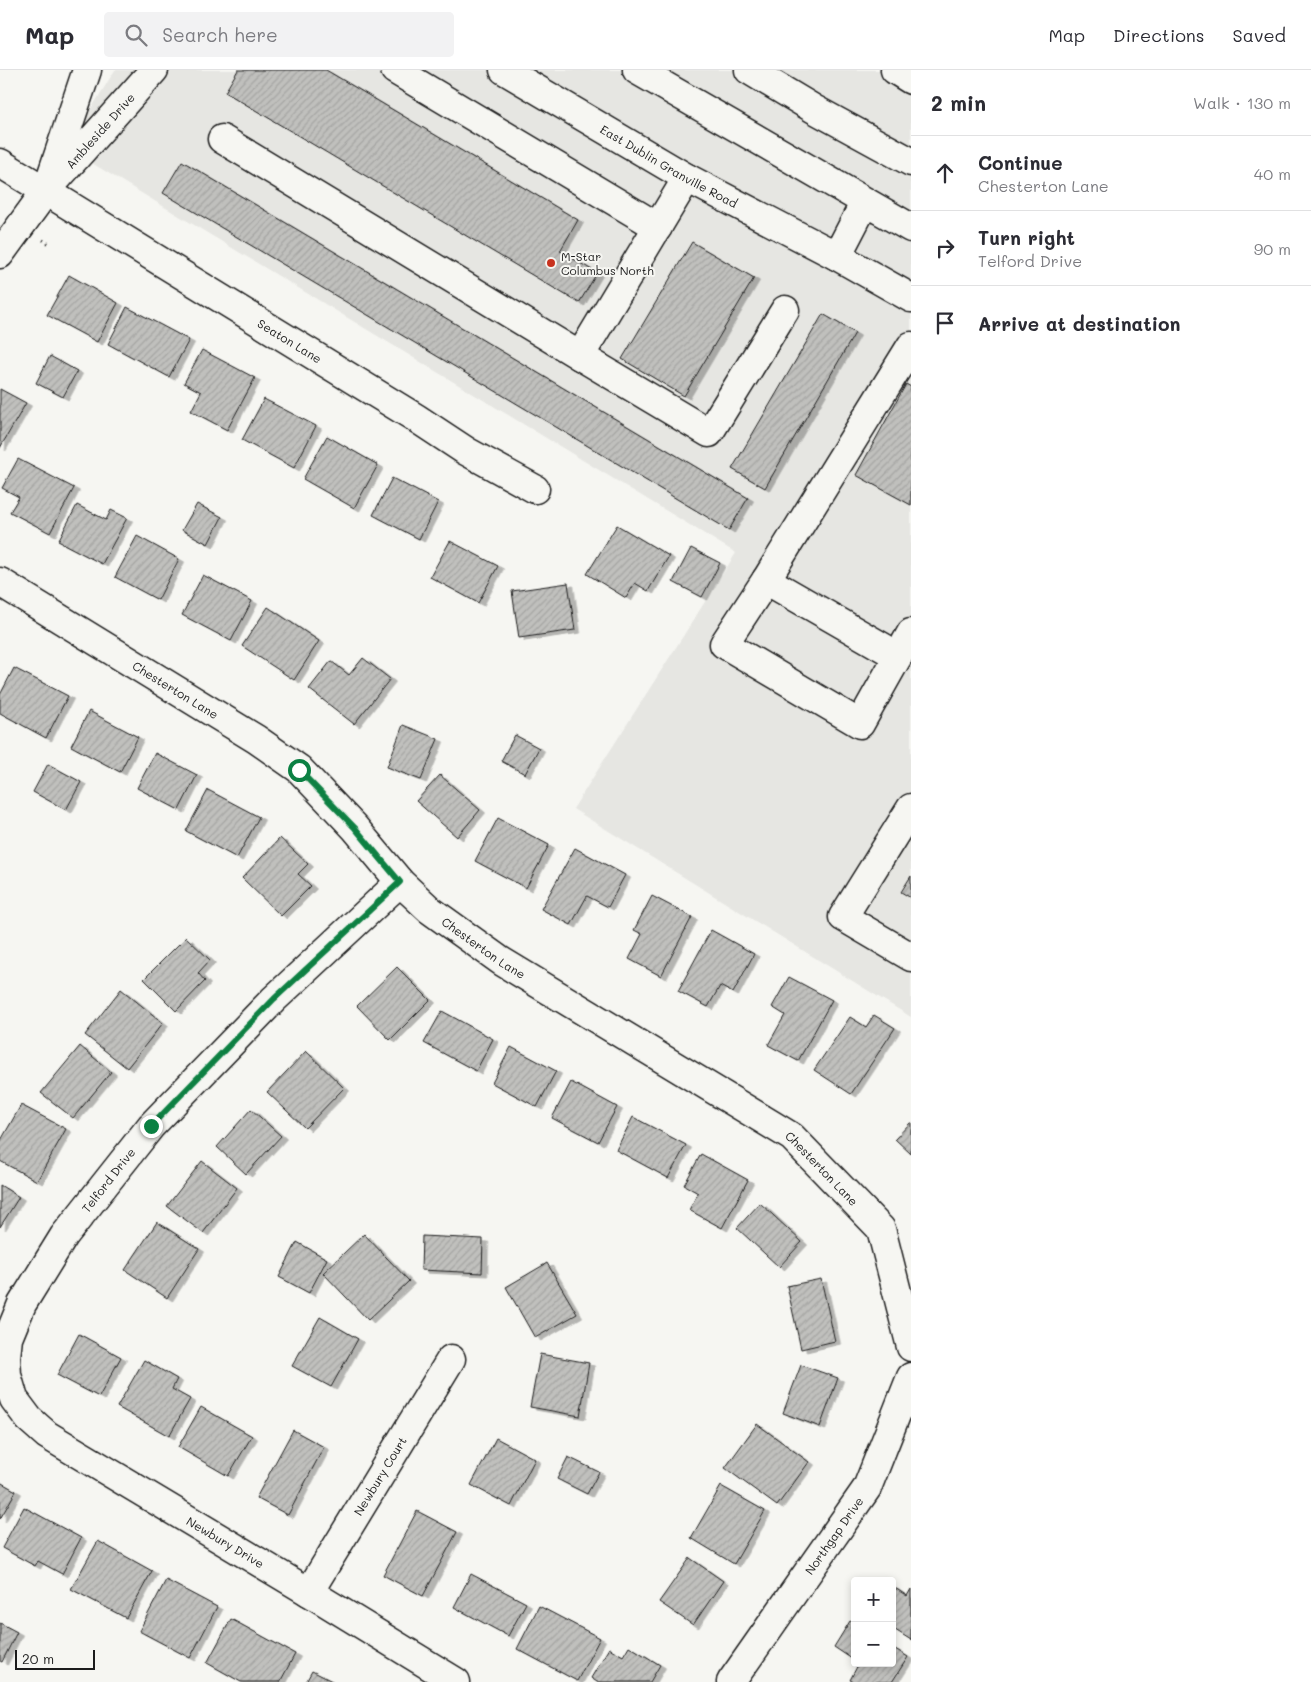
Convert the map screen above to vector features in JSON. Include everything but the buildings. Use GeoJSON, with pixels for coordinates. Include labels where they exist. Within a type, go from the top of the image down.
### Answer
{"type":"FeatureCollection","features":[{"type":"Feature","properties":{"kind":"street","name":"Ambleside Drive"},"geometry":{"type":"LineString","coordinates":[[46,191],[87,70]]}},
{"type":"Feature","properties":{"kind":"street","name":"Ambleside Drive"},"geometry":{"type":"LineString","coordinates":[[0,254],[46,191],[154,70]]}},
{"type":"Feature","properties":{"kind":"street"},"geometry":{"type":"LineString","coordinates":[[396,70],[658,227]]}},
{"type":"Feature","properties":{"kind":"street","name":"East Dublin Granville Road"},"geometry":{"type":"LineString","coordinates":[[504,70],[687,178],[837,256],[911,298]]}},
{"type":"Feature","properties":{"kind":"street"},"geometry":{"type":"LineString","coordinates":[[637,70],[911,228]]}},
{"type":"Feature","properties":{"kind":"street"},"geometry":{"type":"LineString","coordinates":[[749,70],[814,109],[911,162]]}},
{"type":"Feature","properties":{"kind":"street"},"geometry":{"type":"LineString","coordinates":[[894,70],[911,80]]}},
{"type":"Feature","properties":{"kind":"street"},"geometry":{"type":"LineString","coordinates":[[222,139],[708,433],[785,310]]}},
{"type":"Feature","properties":{"kind":"street","name":"Seaton Lane"},"geometry":{"type":"LineString","coordinates":[[0,163],[416,418],[466,451],[535,489]]}},
{"type":"Feature","properties":{"kind":"street"},"geometry":{"type":"LineString","coordinates":[[580,356],[687,178]]}},
{"type":"Feature","properties":{"kind":"street"},"geometry":{"type":"LineString","coordinates":[[837,256],[865,202]]}},
{"type":"Feature","properties":{"kind":"street"},"geometry":{"type":"LineString","coordinates":[[911,346],[766,580],[724,644],[860,724],[911,633]]}},
{"type":"Feature","properties":{"kind":"street"},"geometry":{"type":"LineString","coordinates":[[766,580],[898,656]]}},
{"type":"Feature","properties":{"kind":"street","name":"Chesterton Lane"},"geometry":{"type":"LineString","coordinates":[[0,582],[256,739],[299,770],[355,828],[400,882],[430,910],[501,961],[792,1137],[880,1229],[911,1347]]}},
{"type":"Feature","properties":{"kind":"street"},"geometry":{"type":"LineString","coordinates":[[911,808],[843,917],[911,958]]}},
{"type":"Feature","properties":{"kind":"street","name":"Telford Drive"},"geometry":{"type":"LineString","coordinates":[[10,1388],[6,1357],[8,1338],[22,1304],[64,1236],[151,1126],[274,999],[400,882]]}},
{"type":"Feature","properties":{"kind":"street","name":"Newbury Court"},"geometry":{"type":"LineString","coordinates":[[309,1592],[451,1359]]}},
{"type":"Feature","properties":{"kind":"street","name":"Northgap Drive"},"geometry":{"type":"LineString","coordinates":[[731,1682],[867,1488],[911,1377]]}},
{"type":"Feature","properties":{"kind":"street","name":"Newbury Drive"},"geometry":{"type":"LineString","coordinates":[[10,1388],[14,1399],[29,1420],[47,1435],[456,1682]]}},
{"type":"Feature","properties":{"kind":"shaded area"},"geometry":{"type":"Polygon","coordinates":[[[115,70],[911,70],[911,1017],[573,809],[736,553],[67,148],[115,70]]]}},
{"type":"Feature","properties":{"kind":"place","name":"M-Star Columbus North"},"geometry":{"type":"Point","coordinates":[551,263]}},
{"type":"Feature","properties":{"kind":"route"},"geometry":{"type":"LineString","coordinates":[[151,1126],[274,999],[400,882],[355,828],[299,770]]}}]}
